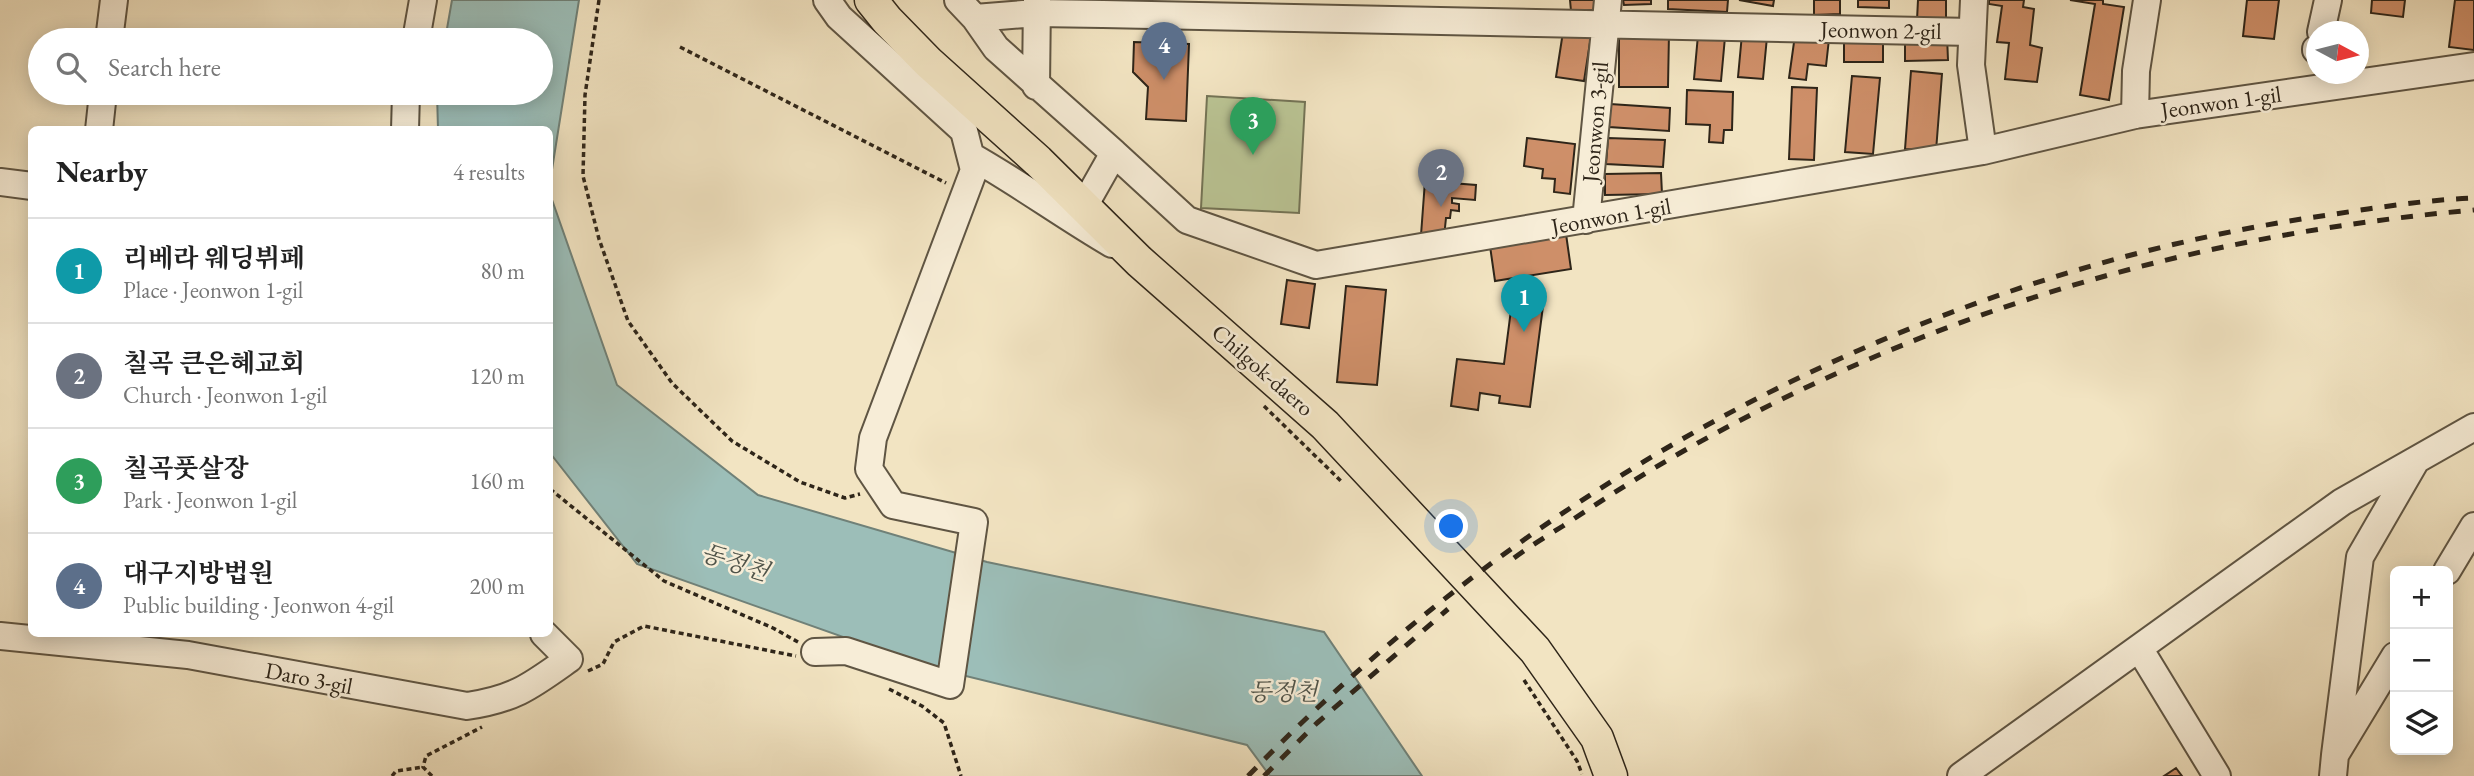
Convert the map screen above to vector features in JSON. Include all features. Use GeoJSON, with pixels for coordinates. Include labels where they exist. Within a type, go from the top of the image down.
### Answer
{"type":"FeatureCollection","features":[{"type":"Feature","properties":{"kind":"main road","name":"Chilgok-daero"},"geometry":{"type":"LineString","coordinates":[[871,0],[928,62],[1038,161],[1139,261],[1325,425],[1535,650],[1597,738],[1611,776]]}},
{"type":"Feature","properties":{"kind":"street"},"geometry":{"type":"LineString","coordinates":[[110,28],[114,0]]}},
{"type":"Feature","properties":{"kind":"street"},"geometry":{"type":"LineString","coordinates":[[418,28],[423,0]]}},
{"type":"Feature","properties":{"kind":"street"},"geometry":{"type":"LineString","coordinates":[[815,652],[846,651],[950,685],[974,522],[893,505],[869,469],[873,438],[974,170],[964,131],[839,17],[827,0]]}},
{"type":"Feature","properties":{"kind":"street","name":"Jeonwon 2-gil"},"geometry":{"type":"LineString","coordinates":[[1974,0],[1971,65],[1983,151]]}},
{"type":"Feature","properties":{"kind":"street","name":"Jeonwon 1-gil"},"geometry":{"type":"LineString","coordinates":[[2135,115],[2136,71],[2147,0]]}},
{"type":"Feature","properties":{"kind":"street"},"geometry":{"type":"LineString","coordinates":[[2323,21],[2328,0]]}},
{"type":"Feature","properties":{"kind":"street"},"geometry":{"type":"LineString","coordinates":[[967,9],[1037,6],[1339,19],[1606,12]]}},
{"type":"Feature","properties":{"kind":"street"},"geometry":{"type":"LineString","coordinates":[[1036,86],[1037,6]]}},
{"type":"Feature","properties":{"kind":"street","name":"Jeonwon 1-gil"},"geometry":{"type":"LineString","coordinates":[[967,9],[996,48],[1187,220],[1316,265],[1983,151],[2135,115],[2474,66]]}},
{"type":"Feature","properties":{"kind":"street","name":"Jeonwon 2-gil"},"geometry":{"type":"LineString","coordinates":[[1606,12],[1790,28],[1972,33]]}},
{"type":"Feature","properties":{"kind":"street","name":"Jeonwon 3-gil"},"geometry":{"type":"LineString","coordinates":[[1586,220],[1606,12]]}},
{"type":"Feature","properties":{"kind":"street"},"geometry":{"type":"LineString","coordinates":[[99,126],[102,105]]}},
{"type":"Feature","properties":{"kind":"street"},"geometry":{"type":"LineString","coordinates":[[402,105],[405,126]]}},
{"type":"Feature","properties":{"kind":"street"},"geometry":{"type":"LineString","coordinates":[[1084,206],[1114,153]]}},
{"type":"Feature","properties":{"kind":"street"},"geometry":{"type":"LineString","coordinates":[[971,156],[1020,184],[1139,261]]}},
{"type":"Feature","properties":{"kind":"street"},"geometry":{"type":"LineString","coordinates":[[0,182],[28,186]]}},
{"type":"Feature","properties":{"kind":"street"},"geometry":{"type":"LineString","coordinates":[[1961,776],[2342,502],[2474,427]]}},
{"type":"Feature","properties":{"kind":"street"},"geometry":{"type":"LineString","coordinates":[[2334,766],[2360,557],[2416,460]]}},
{"type":"Feature","properties":{"kind":"street"},"geometry":{"type":"LineString","coordinates":[[2450,566],[2474,526]]}},
{"type":"Feature","properties":{"kind":"street","name":"Daro 3-gil"},"geometry":{"type":"LineString","coordinates":[[0,636],[188,655],[467,706],[491,703],[520,693],[574,668]]}},
{"type":"Feature","properties":{"kind":"street"},"geometry":{"type":"LineString","coordinates":[[547,637],[574,668]]}},
{"type":"Feature","properties":{"kind":"street"},"geometry":{"type":"LineString","coordinates":[[2139,648],[2217,776]]}},
{"type":"Feature","properties":{"kind":"street"},"geometry":{"type":"LineString","coordinates":[[2334,766],[2390,665]]}},
{"type":"Feature","properties":{"kind":"path"},"geometry":{"type":"LineString","coordinates":[[599,0],[585,95],[583,176],[599,239],[628,321],[671,383],[732,441],[800,482],[845,498],[882,488]]}},
{"type":"Feature","properties":{"kind":"path"},"geometry":{"type":"LineString","coordinates":[[680,47],[966,193]]}},
{"type":"Feature","properties":{"kind":"path"},"geometry":{"type":"LineString","coordinates":[[1261,404],[1349,489]]}},
{"type":"Feature","properties":{"kind":"path"},"geometry":{"type":"LineString","coordinates":[[553,491],[664,582],[773,628],[815,652]]}},
{"type":"Feature","properties":{"kind":"path"},"geometry":{"type":"LineString","coordinates":[[574,668],[603,664],[614,642],[644,626],[793,656],[815,652]]}},
{"type":"Feature","properties":{"kind":"path"},"geometry":{"type":"LineString","coordinates":[[1524,680],[1577,761],[1583,776]]}},
{"type":"Feature","properties":{"kind":"path"},"geometry":{"type":"LineString","coordinates":[[886,688],[922,706],[944,723],[961,776]]}},
{"type":"Feature","properties":{"kind":"path"},"geometry":{"type":"LineString","coordinates":[[424,767],[426,756],[492,721]]}},
{"type":"Feature","properties":{"kind":"path"},"geometry":{"type":"LineString","coordinates":[[392,776],[396,771],[424,767]]}},
{"type":"Feature","properties":{"kind":"path"},"geometry":{"type":"LineString","coordinates":[[424,767],[432,776]]}},
{"type":"Feature","properties":{"kind":"green space"},"geometry":{"type":"Polygon","coordinates":[[[1207,96],[1305,102],[1299,213],[1201,208],[1207,96]]]}},
{"type":"Feature","properties":{"kind":"water"},"geometry":{"type":"Polygon","coordinates":[[[452,0],[579,0],[553,163],[553,126],[438,126],[437,105],[553,105],[553,28],[447,28],[452,0]]]}},
{"type":"Feature","properties":{"kind":"water","name":"동정천"},"geometry":{"type":"Polygon","coordinates":[[[553,203],[617,385],[758,495],[987,562],[1324,632],[1422,776],[1270,776],[1247,745],[925,666],[637,564],[553,457],[553,203]]]}},
{"type":"Feature","properties":{"kind":"building"},"geometry":{"type":"Polygon","coordinates":[[[1570,0],[1596,0],[1596,10],[1571,11],[1570,0]]]}},
{"type":"Feature","properties":{"kind":"building"},"geometry":{"type":"Polygon","coordinates":[[[1623,0],[1651,0],[1651,4],[1624,5],[1623,0]]]}},
{"type":"Feature","properties":{"kind":"building"},"geometry":{"type":"Polygon","coordinates":[[[1668,0],[1728,0],[1727,12],[1668,9],[1668,0]]]}},
{"type":"Feature","properties":{"kind":"building"},"geometry":{"type":"Polygon","coordinates":[[[1739,0],[1774,0],[1773,6],[1739,0]]]}},
{"type":"Feature","properties":{"kind":"building"},"geometry":{"type":"Polygon","coordinates":[[[1814,0],[1840,0],[1840,14],[1814,15],[1814,0]]]}},
{"type":"Feature","properties":{"kind":"building"},"geometry":{"type":"Polygon","coordinates":[[[1858,0],[1889,0],[1889,8],[1858,7],[1858,0]]]}},
{"type":"Feature","properties":{"kind":"building"},"geometry":{"type":"Polygon","coordinates":[[[1918,0],[1946,0],[1946,20],[1917,20],[1918,0]]]}},
{"type":"Feature","properties":{"kind":"building"},"geometry":{"type":"Polygon","coordinates":[[[1989,0],[2024,0],[2023,7],[2034,9],[2030,45],[2042,48],[2037,82],[2005,79],[2009,43],[1997,42],[2002,6],[1989,4],[1989,0]]]}},
{"type":"Feature","properties":{"kind":"building"},"geometry":{"type":"Polygon","coordinates":[[[2070,0],[2103,0],[2103,4],[2124,7],[2109,100],[2080,95],[2095,4],[2070,0]]]}},
{"type":"Feature","properties":{"kind":"building"},"geometry":{"type":"Polygon","coordinates":[[[2247,0],[2279,0],[2274,39],[2243,36],[2247,0]]]}},
{"type":"Feature","properties":{"kind":"building"},"geometry":{"type":"Polygon","coordinates":[[[2372,0],[2405,0],[2403,17],[2371,13],[2372,0]]]}},
{"type":"Feature","properties":{"kind":"building"},"geometry":{"type":"Polygon","coordinates":[[[2455,0],[2474,0],[2474,50],[2449,47],[2455,0]]]}},
{"type":"Feature","properties":{"kind":"building"},"geometry":{"type":"Polygon","coordinates":[[[1563,32],[1591,36],[1584,81],[1556,77],[1563,32]]]}},
{"type":"Feature","properties":{"kind":"building"},"geometry":{"type":"Polygon","coordinates":[[[1619,33],[1669,33],[1668,87],[1619,87],[1619,33]]]}},
{"type":"Feature","properties":{"kind":"building"},"geometry":{"type":"Polygon","coordinates":[[[1742,34],[1767,37],[1763,79],[1738,77],[1742,34]]]}},
{"type":"Feature","properties":{"kind":"building"},"geometry":{"type":"Polygon","coordinates":[[[1698,35],[1725,37],[1721,81],[1694,79],[1698,35]]]}},
{"type":"Feature","properties":{"kind":"building"},"geometry":{"type":"Polygon","coordinates":[[[1795,35],[1829,39],[1826,66],[1808,64],[1806,80],[1789,78],[1795,35]]]}},
{"type":"Feature","properties":{"kind":"building"},"geometry":{"type":"Polygon","coordinates":[[[1947,36],[1948,60],[1905,61],[1905,37],[1947,36]]]}},
{"type":"Feature","properties":{"kind":"building"},"geometry":{"type":"Polygon","coordinates":[[[1844,39],[1883,40],[1883,62],[1844,62],[1844,39]]]}},
{"type":"Feature","properties":{"kind":"building"},"geometry":{"type":"Polygon","coordinates":[[[1134,42],[1189,44],[1186,121],[1146,119],[1148,87],[1133,72],[1134,42]]]}},
{"type":"Feature","properties":{"kind":"building"},"geometry":{"type":"Polygon","coordinates":[[[1911,71],[1942,74],[1936,151],[1905,149],[1911,71]]]}},
{"type":"Feature","properties":{"kind":"building"},"geometry":{"type":"Polygon","coordinates":[[[1852,76],[1880,78],[1873,154],[1845,152],[1852,76]]]}},
{"type":"Feature","properties":{"kind":"building"},"geometry":{"type":"Polygon","coordinates":[[[1792,87],[1817,88],[1814,160],[1789,159],[1792,87]]]}},
{"type":"Feature","properties":{"kind":"building"},"geometry":{"type":"Polygon","coordinates":[[[1687,90],[1733,92],[1732,130],[1724,130],[1723,143],[1709,142],[1710,125],[1686,124],[1687,90]]]}},
{"type":"Feature","properties":{"kind":"building"},"geometry":{"type":"Polygon","coordinates":[[[1610,104],[1670,108],[1669,131],[1609,127],[1610,104]]]}},
{"type":"Feature","properties":{"kind":"building"},"geometry":{"type":"Polygon","coordinates":[[[1527,138],[1575,144],[1570,194],[1554,192],[1555,179],[1542,178],[1543,169],[1524,166],[1527,138]]]}},
{"type":"Feature","properties":{"kind":"building"},"geometry":{"type":"Polygon","coordinates":[[[1608,138],[1665,140],[1663,167],[1606,164],[1608,138]]]}},
{"type":"Feature","properties":{"kind":"building"},"geometry":{"type":"Polygon","coordinates":[[[1661,173],[1662,194],[1605,195],[1605,174],[1661,173]]]}},
{"type":"Feature","properties":{"kind":"building"},"geometry":{"type":"Polygon","coordinates":[[[1425,181],[1476,185],[1475,200],[1452,198],[1452,203],[1459,204],[1459,211],[1451,210],[1450,218],[1446,218],[1444,237],[1421,235],[1425,181]]]}},
{"type":"Feature","properties":{"kind":"building"},"geometry":{"type":"Polygon","coordinates":[[[1566,234],[1571,269],[1495,281],[1490,246],[1566,234]]]}},
{"type":"Feature","properties":{"kind":"building"},"geometry":{"type":"Polygon","coordinates":[[[1287,280],[1315,284],[1309,328],[1281,324],[1287,280]]]}},
{"type":"Feature","properties":{"kind":"building"},"geometry":{"type":"Polygon","coordinates":[[[1346,286],[1386,290],[1377,385],[1337,382],[1346,286]]]}},
{"type":"Feature","properties":{"kind":"building"},"geometry":{"type":"Polygon","coordinates":[[[1512,302],[1543,306],[1530,407],[1499,403],[1500,396],[1480,393],[1478,410],[1451,406],[1457,359],[1504,364],[1512,302]]]}},
{"type":"Feature","properties":{"kind":"building"},"geometry":{"type":"Polygon","coordinates":[[[2176,768],[2182,776],[2164,776],[2176,768]]]}},
{"type":"Feature","properties":{"kind":"railway"},"geometry":{"type":"LineString","coordinates":[[1248,776],[1358,671],[1476,574],[1601,488],[1733,411],[1870,345],[2012,291],[2158,248],[2308,218],[2412,203],[2474,198]]}},
{"type":"Feature","properties":{"kind":"railway"},"geometry":{"type":"LineString","coordinates":[[1514,558],[1650,470],[1774,403],[1869,359],[1966,321],[2064,288],[2164,261],[2265,239],[2369,222],[2474,210]]}},
{"type":"Feature","properties":{"kind":"railway"},"geometry":{"type":"LineString","coordinates":[[1264,776],[1317,723],[1448,609]]}},
{"type":"Feature","properties":{"kind":"place","name":"대구지방법원"},"geometry":{"type":"Point","coordinates":[1164,80]}},
{"type":"Feature","properties":{"kind":"place","name":"칠곡풋살장"},"geometry":{"type":"Point","coordinates":[1253,155]}},
{"type":"Feature","properties":{"kind":"place","name":"칠곡 큰은혜교회"},"geometry":{"type":"Point","coordinates":[1441,207]}},
{"type":"Feature","properties":{"kind":"place","name":"리베라 웨딩뷔페"},"geometry":{"type":"Point","coordinates":[1524,332]}}]}
